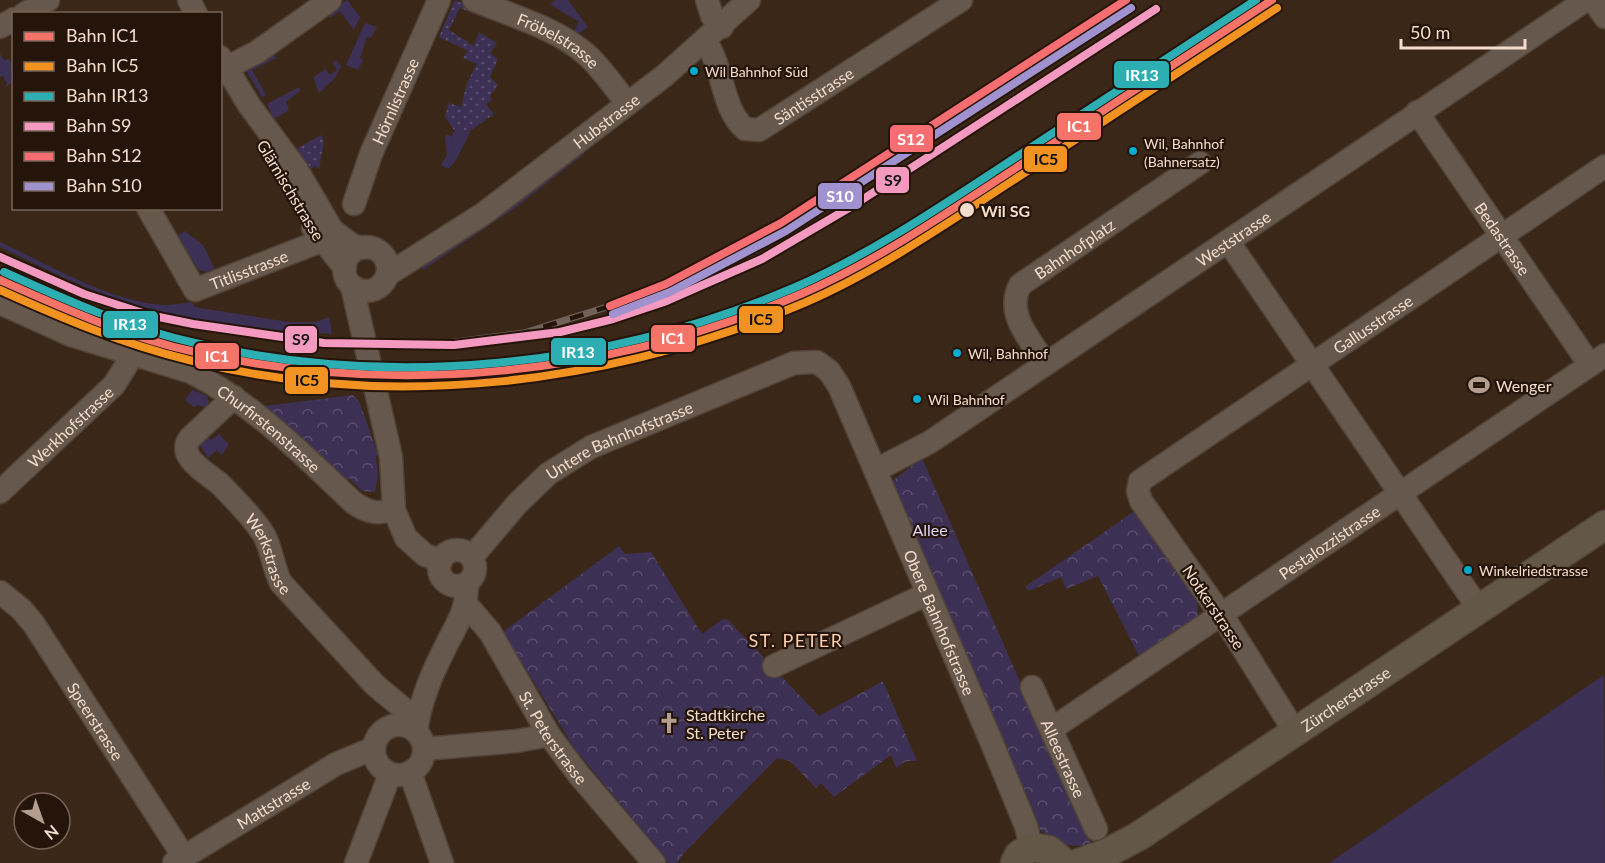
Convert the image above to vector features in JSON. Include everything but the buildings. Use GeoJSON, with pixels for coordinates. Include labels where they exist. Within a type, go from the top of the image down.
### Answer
{"type":"FeatureCollection","features":[{"type":"Feature","properties":{"kind":"main road","name":"Zürcherstrasse"},"geometry":{"type":"LineString","coordinates":[[1079,863],[1107,853],[1139,836],[1605,525]]}},
{"type":"Feature","properties":{"kind":"main road"},"geometry":{"type":"LineString","coordinates":[[1023,855],[1049,850],[1064,863]]}},
{"type":"Feature","properties":{"kind":"street"},"geometry":{"type":"LineString","coordinates":[[223,62],[257,51],[330,0]]}},
{"type":"Feature","properties":{"kind":"street","name":"Hörnlistrasse"},"geometry":{"type":"LineString","coordinates":[[354,204],[371,154],[440,0]]}},
{"type":"Feature","properties":{"kind":"street","name":"Fröbelstrasse"},"geometry":{"type":"LineString","coordinates":[[474,0],[560,37],[588,56],[627,103]]}},
{"type":"Feature","properties":{"kind":"street","name":"Säntisstrasse"},"geometry":{"type":"LineString","coordinates":[[707,0],[712,16],[715,55],[735,118],[745,129],[759,130],[961,0]]}},
{"type":"Feature","properties":{"kind":"street","name":"Hubstrasse"},"geometry":{"type":"LineString","coordinates":[[383,281],[483,214],[627,103],[713,34],[750,0]]}},
{"type":"Feature","properties":{"kind":"street","name":"Weststrasse"},"geometry":{"type":"LineString","coordinates":[[876,470],[917,450],[1586,0]]}},
{"type":"Feature","properties":{"kind":"street"},"geometry":{"type":"LineString","coordinates":[[1593,0],[1605,17]]}},
{"type":"Feature","properties":{"kind":"street","name":"Glärnischstrasse"},"geometry":{"type":"LineString","coordinates":[[223,62],[249,105],[292,163],[332,230],[352,245],[371,250]]}},
{"type":"Feature","properties":{"kind":"street","name":"Glärnischstrasse"},"geometry":{"type":"LineString","coordinates":[[249,105],[257,132],[321,240],[349,277]]}},
{"type":"Feature","properties":{"kind":"street","name":"Bedastrasse"},"geometry":{"type":"LineString","coordinates":[[1417,112],[1502,236],[1598,359]]}},
{"type":"Feature","properties":{"kind":"street","name":"Bahnhofplatz"},"geometry":{"type":"LineString","coordinates":[[1045,363],[1015,313],[1015,296],[1020,285],[1200,164]]}},
{"type":"Feature","properties":{"kind":"street","name":"Gallusstrasse"},"geometry":{"type":"LineString","coordinates":[[1140,481],[1605,166]]}},
{"type":"Feature","properties":{"kind":"street","name":"Titlisstrasse"},"geometry":{"type":"LineString","coordinates":[[149,210],[195,290],[321,240]]}},
{"type":"Feature","properties":{"kind":"street","name":"Hubstrasse"},"geometry":{"type":"LineString","coordinates":[[371,250],[456,231]]}},
{"type":"Feature","properties":{"kind":"street"},"geometry":{"type":"LineString","coordinates":[[1228,241],[1479,609]]}},
{"type":"Feature","properties":{"kind":"street"},"geometry":{"type":"LineString","coordinates":[[363,326],[383,281],[387,262],[371,250],[350,255],[349,277],[358,317],[363,326],[391,457],[394,510],[406,538],[425,555],[441,561]]}},
{"type":"Feature","properties":{"kind":"street"},"geometry":{"type":"LineString","coordinates":[[349,277],[365,291],[383,281]]}},
{"type":"Feature","properties":{"kind":"street","name":"Churfirstenstrasse"},"geometry":{"type":"LineString","coordinates":[[0,303],[71,335],[132,356],[191,372],[249,407],[354,503],[372,512],[394,510]]}},
{"type":"Feature","properties":{"kind":"street","name":"Werkhofstrasse"},"geometry":{"type":"LineString","coordinates":[[0,492],[114,385],[128,367],[132,356]]}},
{"type":"Feature","properties":{"kind":"street","name":"Pestalozzistrasse"},"geometry":{"type":"LineString","coordinates":[[1053,728],[1598,359]]}},
{"type":"Feature","properties":{"kind":"street","name":"Obere Bahnhofstrasse"},"geometry":{"type":"LineString","coordinates":[[794,363],[817,362],[834,376],[992,741],[1026,826],[1023,855]]}},
{"type":"Feature","properties":{"kind":"street","name":"Untere Bahnhofstrasse"},"geometry":{"type":"LineString","coordinates":[[472,557],[517,504],[548,474],[591,447],[794,363]]}},
{"type":"Feature","properties":{"kind":"street","name":"Werkstrasse"},"geometry":{"type":"LineString","coordinates":[[234,397],[190,438],[185,446],[187,456],[223,487],[265,536],[274,569],[281,583],[375,685],[411,729]]}},
{"type":"Feature","properties":{"kind":"street","name":"Notkerstrasse"},"geometry":{"type":"LineString","coordinates":[[1140,481],[1138,491],[1141,501],[1221,614],[1295,732]]}},
{"type":"Feature","properties":{"kind":"street"},"geometry":{"type":"LineString","coordinates":[[356,863],[400,773],[420,763],[411,729],[432,678],[462,620],[461,591],[475,572],[472,557],[456,550],[448,552],[441,561],[441,575],[461,591]]}},
{"type":"Feature","properties":{"kind":"street","name":"Speerstrasse"},"geometry":{"type":"LineString","coordinates":[[0,591],[33,623],[179,860]]}},
{"type":"Feature","properties":{"kind":"street","name":"St. Peterstrasse"},"geometry":{"type":"LineString","coordinates":[[461,591],[490,632],[549,735],[579,775],[654,863]]}},
{"type":"Feature","properties":{"kind":"street"},"geometry":{"type":"LineString","coordinates":[[774,666],[927,594]]}},
{"type":"Feature","properties":{"kind":"street","name":"Alleestrasse"},"geometry":{"type":"LineString","coordinates":[[1032,687],[1053,728],[1096,829]]}},
{"type":"Feature","properties":{"kind":"street"},"geometry":{"type":"LineString","coordinates":[[442,863],[400,773],[376,761],[374,748],[380,734],[386,729],[411,729],[517,741],[549,735]]}},
{"type":"Feature","properties":{"kind":"street","name":"Mattstrasse"},"geometry":{"type":"LineString","coordinates":[[179,860],[336,764],[374,748]]}},
{"type":"Feature","properties":{"kind":"green space"},"geometry":{"type":"Polygon","coordinates":[[[347,0],[360,17],[354,30],[340,11],[330,18],[327,14],[347,0]]]}},
{"type":"Feature","properties":{"kind":"green space"},"geometry":{"type":"Polygon","coordinates":[[[455,0],[482,10],[479,16],[460,8],[449,30],[474,46],[479,32],[497,43],[490,53],[498,59],[490,77],[498,85],[490,96],[492,100],[486,104],[494,114],[470,131],[468,137],[463,130],[456,133],[445,116],[449,103],[461,107],[467,83],[477,64],[463,58],[468,51],[439,37],[455,0]]]}},
{"type":"Feature","properties":{"kind":"green space"},"geometry":{"type":"Polygon","coordinates":[[[555,0],[568,0],[588,27],[578,34],[574,31],[579,22],[553,6],[551,4],[555,0]]]}},
{"type":"Feature","properties":{"kind":"green space"},"geometry":{"type":"Polygon","coordinates":[[[365,23],[377,27],[371,38],[367,37],[360,58],[363,60],[358,70],[346,65],[365,23]]]}},
{"type":"Feature","properties":{"kind":"green space"},"geometry":{"type":"Polygon","coordinates":[[[272,52],[276,58],[252,70],[266,95],[262,97],[246,70],[272,52]]]}},
{"type":"Feature","properties":{"kind":"green space"},"geometry":{"type":"Polygon","coordinates":[[[0,54],[4,60],[9,59],[12,65],[12,83],[3,88],[7,84],[3,76],[0,77],[0,54]]]}},
{"type":"Feature","properties":{"kind":"green space"},"geometry":{"type":"Polygon","coordinates":[[[336,60],[341,66],[336,77],[319,93],[313,78],[325,69],[330,75],[337,70],[333,63],[336,60]]]}},
{"type":"Feature","properties":{"kind":"green space"},"geometry":{"type":"Polygon","coordinates":[[[299,87],[300,91],[286,102],[289,110],[274,119],[267,104],[299,87]]]}},
{"type":"Feature","properties":{"kind":"green space"},"geometry":{"type":"Polygon","coordinates":[[[463,130],[468,137],[455,162],[448,169],[441,165],[447,155],[445,137],[447,134],[452,137],[453,132],[463,130]]]}},
{"type":"Feature","properties":{"kind":"green space"},"geometry":{"type":"Polygon","coordinates":[[[321,135],[324,141],[319,169],[315,166],[311,169],[297,149],[321,135]]]}},
{"type":"Feature","properties":{"kind":"green space"},"geometry":{"type":"Polygon","coordinates":[[[580,152],[584,154],[515,208],[423,270],[421,264],[580,152]]]}},
{"type":"Feature","properties":{"kind":"green space"},"geometry":{"type":"Polygon","coordinates":[[[185,231],[203,245],[215,269],[206,272],[199,270],[177,236],[185,231]]]}},
{"type":"Feature","properties":{"kind":"green space"},"geometry":{"type":"Polygon","coordinates":[[[0,242],[80,281],[122,297],[164,305],[192,302],[195,307],[289,322],[315,322],[329,317],[332,334],[219,326],[159,314],[66,279],[0,247],[0,242]]]}},
{"type":"Feature","properties":{"kind":"green space"},"geometry":{"type":"Polygon","coordinates":[[[192,390],[206,395],[212,410],[198,405],[194,407],[185,400],[192,390]]]}},
{"type":"Feature","properties":{"kind":"green space"},"geometry":{"type":"Polygon","coordinates":[[[353,395],[360,403],[378,455],[376,456],[378,476],[375,492],[362,491],[349,478],[346,481],[265,406],[353,395]]]}},
{"type":"Feature","properties":{"kind":"green space"},"geometry":{"type":"Polygon","coordinates":[[[219,434],[229,444],[222,455],[217,450],[208,458],[199,444],[207,436],[211,440],[219,434]]]}},
{"type":"Feature","properties":{"kind":"green space","name":"Allee"},"geometry":{"type":"Polygon","coordinates":[[[922,458],[1092,846],[1062,844],[1038,828],[888,484],[922,458]]]}},
{"type":"Feature","properties":{"kind":"green space"},"geometry":{"type":"Polygon","coordinates":[[[1136,510],[1197,602],[1198,617],[1139,656],[1098,576],[1066,589],[1061,577],[1029,591],[1025,587],[1136,510]]]}},
{"type":"Feature","properties":{"kind":"green space","name":"ST. PETER"},"geometry":{"type":"Polygon","coordinates":[[[619,546],[625,554],[651,552],[702,634],[723,619],[727,619],[819,716],[883,681],[917,761],[906,761],[896,768],[891,755],[834,797],[821,783],[816,788],[790,761],[777,758],[684,853],[677,863],[669,863],[575,749],[503,632],[619,546]]]}},
{"type":"Feature","properties":{"kind":"green space"},"geometry":{"type":"Polygon","coordinates":[[[1604,675],[1605,863],[1329,863],[1604,675]]]}},
{"type":"Feature","properties":{"kind":"railway"},"geometry":{"type":"LineString","coordinates":[[433,345],[524,333],[610,306]]}},
{"type":"Feature","properties":{"kind":"rail line","name":"S12"},"geometry":{"type":"LineString","coordinates":[[610,306],[666,284],[781,223],[1126,0]]}},
{"type":"Feature","properties":{"kind":"rail line","name":"IR13"},"geometry":{"type":"LineString","coordinates":[[4,272],[98,312],[170,337],[271,357],[347,365],[424,367],[501,362],[577,352],[653,336],[726,314],[798,286],[850,261],[950,201],[1256,0]]}},
{"type":"Feature","properties":{"kind":"rail line","name":"IC1"},"geometry":{"type":"LineString","coordinates":[[0,280],[96,321],[170,346],[271,366],[348,373],[425,375],[502,371],[578,360],[654,344],[728,322],[801,294],[880,254],[1272,0]]}},
{"type":"Feature","properties":{"kind":"rail line","name":"S10"},"geometry":{"type":"LineString","coordinates":[[613,314],[670,292],[786,231],[1131,8]]}},
{"type":"Feature","properties":{"kind":"rail line","name":"IC5"},"geometry":{"type":"LineString","coordinates":[[0,290],[93,330],[164,354],[266,376],[344,384],[422,386],[501,381],[579,370],[656,353],[731,331],[804,303],[883,263],[1277,8]]}},
{"type":"Feature","properties":{"kind":"rail line","name":"S9"},"geometry":{"type":"LineString","coordinates":[[0,257],[84,294],[149,315],[193,324],[324,343],[454,345],[560,332],[613,319],[664,302],[762,259],[854,205],[1156,9]]}},
{"type":"Feature","properties":{"kind":"place","name":"Wil Bahnhof Süd"},"geometry":{"type":"Point","coordinates":[694,71]}},
{"type":"Feature","properties":{"kind":"place","name":"Wil, Bahnhof (Bahnersatz)"},"geometry":{"type":"Point","coordinates":[1133,151]}},
{"type":"Feature","properties":{"kind":"place","name":"Wil SG"},"geometry":{"type":"Point","coordinates":[967,210]}},
{"type":"Feature","properties":{"kind":"place","name":"Wil, Bahnhof"},"geometry":{"type":"Point","coordinates":[957,353]}},
{"type":"Feature","properties":{"kind":"place","name":"Wenger"},"geometry":{"type":"Point","coordinates":[1479,385]}},
{"type":"Feature","properties":{"kind":"place","name":"Wil Bahnhof"},"geometry":{"type":"Point","coordinates":[917,399]}},
{"type":"Feature","properties":{"kind":"place","name":"Winkelriedstrasse"},"geometry":{"type":"Point","coordinates":[1468,570]}},
{"type":"Feature","properties":{"kind":"place","name":"Stadtkirche St. Peter"},"geometry":{"type":"Point","coordinates":[669,723]}},
{"type":"Feature","properties":{"kind":"district","name":"ST. PETER"},"geometry":{"type":"Point","coordinates":[796,640]}}]}
